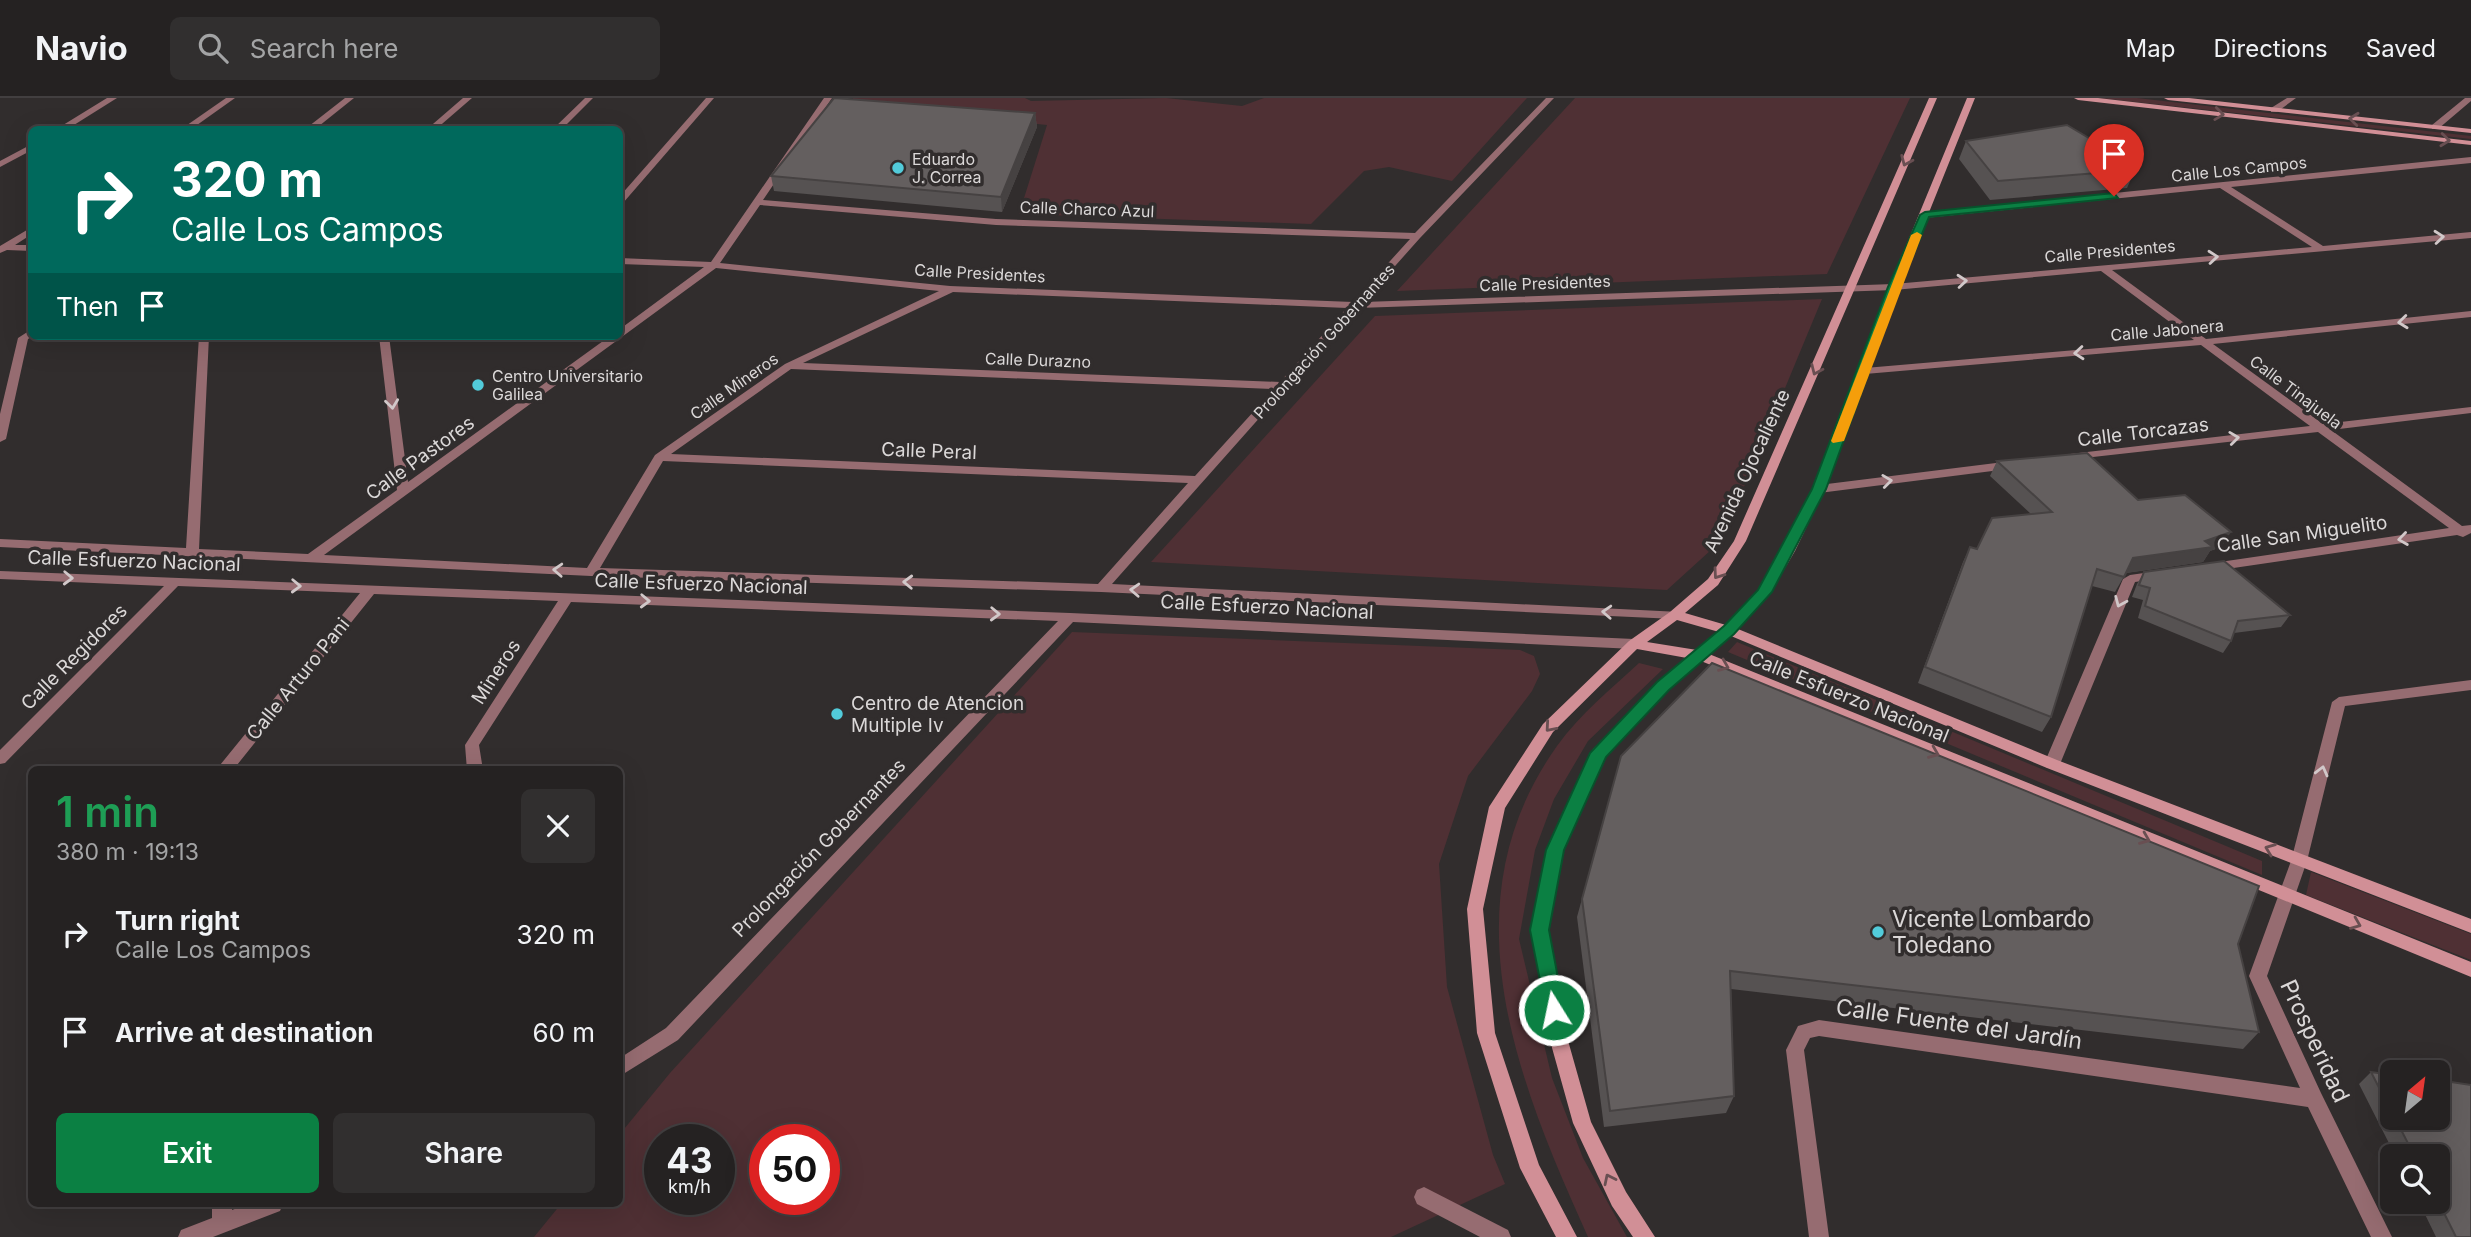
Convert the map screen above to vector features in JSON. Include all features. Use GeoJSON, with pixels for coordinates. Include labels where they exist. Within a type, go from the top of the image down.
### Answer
{"type":"FeatureCollection","features":[{"type":"Feature","properties":{"kind":"main road","name":"Avenida Ojocaliente"},"geometry":{"type":"LineString","coordinates":[[1567,1237],[1530,1168],[1486,1034],[1475,909],[1497,807],[1548,728],[1634,644],[1675,615],[1713,582],[1740,541],[1853,288],[1933,98]]}},
{"type":"Feature","properties":{"kind":"main road"},"geometry":{"type":"LineString","coordinates":[[1646,1237],[1619,1199],[1581,1123],[1558,1037],[1540,930],[1555,850],[1598,753],[1663,686],[1729,630],[1765,592],[1819,489],[1894,287],[1971,98]]}},
{"type":"Feature","properties":{"kind":"main road"},"geometry":{"type":"LineString","coordinates":[[2078,98],[2471,143]]}},
{"type":"Feature","properties":{"kind":"main road"},"geometry":{"type":"LineString","coordinates":[[2168,98],[2471,131]]}},
{"type":"Feature","properties":{"kind":"main road","name":"Calle Esfuerzo Nacional"},"geometry":{"type":"LineString","coordinates":[[1675,615],[1729,630],[2052,764],[2471,926]]}},
{"type":"Feature","properties":{"kind":"main road","name":"Calle Esfuerzo Nacional"},"geometry":{"type":"LineString","coordinates":[[1634,644],[1698,655],[2471,970]]}},
{"type":"Feature","properties":{"kind":"street"},"geometry":{"type":"LineString","coordinates":[[66,126],[113,98]]}},
{"type":"Feature","properties":{"kind":"street"},"geometry":{"type":"LineString","coordinates":[[190,126],[231,98]]}},
{"type":"Feature","properties":{"kind":"street"},"geometry":{"type":"LineString","coordinates":[[312,126],[350,98]]}},
{"type":"Feature","properties":{"kind":"street"},"geometry":{"type":"LineString","coordinates":[[435,126],[468,98]]}},
{"type":"Feature","properties":{"kind":"street"},"geometry":{"type":"LineString","coordinates":[[560,126],[589,98]]}},
{"type":"Feature","properties":{"kind":"street"},"geometry":{"type":"LineString","coordinates":[[623,198],[710,98]]}},
{"type":"Feature","properties":{"kind":"street","name":"Calle Pastores"},"geometry":{"type":"LineString","coordinates":[[623,331],[714,265],[828,98]]}},
{"type":"Feature","properties":{"kind":"street","name":"Prolongación Gobernantes"},"geometry":{"type":"LineString","coordinates":[[1101,588],[1286,386],[1417,236],[1550,98]]}},
{"type":"Feature","properties":{"kind":"street"},"geometry":{"type":"LineString","coordinates":[[2274,110],[2292,98]]}},
{"type":"Feature","properties":{"kind":"street"},"geometry":{"type":"LineString","coordinates":[[2435,127],[2470,98]]}},
{"type":"Feature","properties":{"kind":"street"},"geometry":{"type":"LineString","coordinates":[[0,164],[28,148]]}},
{"type":"Feature","properties":{"kind":"street","name":"Calle Los Campos"},"geometry":{"type":"LineString","coordinates":[[1925,215],[2471,160]]}},
{"type":"Feature","properties":{"kind":"street"},"geometry":{"type":"LineString","coordinates":[[2222,185],[2319,247]]}},
{"type":"Feature","properties":{"kind":"street","name":"Calle Charco Azul"},"geometry":{"type":"LineString","coordinates":[[757,202],[996,222],[1417,236]]}},
{"type":"Feature","properties":{"kind":"street"},"geometry":{"type":"LineString","coordinates":[[2,248],[28,232]]}},
{"type":"Feature","properties":{"kind":"street","name":"Calle Presidentes"},"geometry":{"type":"LineString","coordinates":[[623,261],[714,265],[950,289],[1359,304],[1894,287],[2471,235]]}},
{"type":"Feature","properties":{"kind":"street"},"geometry":{"type":"LineString","coordinates":[[2,248],[28,248]]}},
{"type":"Feature","properties":{"kind":"street","name":"Calle Tinajuela"},"geometry":{"type":"LineString","coordinates":[[2104,268],[2317,428],[2467,533]]}},
{"type":"Feature","properties":{"kind":"street","name":"Calle Mineros"},"geometry":{"type":"LineString","coordinates":[[591,572],[659,457],[789,366],[950,289]]}},
{"type":"Feature","properties":{"kind":"street","name":"Calle Jabonera"},"geometry":{"type":"LineString","coordinates":[[1865,371],[2205,342],[2471,314]]}},
{"type":"Feature","properties":{"kind":"street"},"geometry":{"type":"LineString","coordinates":[[0,439],[23,338],[28,335]]}},
{"type":"Feature","properties":{"kind":"street"},"geometry":{"type":"LineString","coordinates":[[191,554],[204,340]]}},
{"type":"Feature","properties":{"kind":"street"},"geometry":{"type":"LineString","coordinates":[[384,340],[403,491]]}},
{"type":"Feature","properties":{"kind":"street","name":"Calle Pastores"},"geometry":{"type":"LineString","coordinates":[[311,558],[611,340]]}},
{"type":"Feature","properties":{"kind":"street","name":"Calle Durazno"},"geometry":{"type":"LineString","coordinates":[[789,366],[1286,386]]}},
{"type":"Feature","properties":{"kind":"street","name":"Calle Torcazas"},"geometry":{"type":"LineString","coordinates":[[2054,460],[2471,410]]}},
{"type":"Feature","properties":{"kind":"street","name":"Calle Peral"},"geometry":{"type":"LineString","coordinates":[[659,457],[1198,480]]}},
{"type":"Feature","properties":{"kind":"street"},"geometry":{"type":"LineString","coordinates":[[1819,489],[2026,464]]}},
{"type":"Feature","properties":{"kind":"street","name":"Calle San Miguelito"},"geometry":{"type":"LineString","coordinates":[[2199,569],[2467,533]]}},
{"type":"Feature","properties":{"kind":"street","name":"Calle Esfuerzo Nacional"},"geometry":{"type":"LineString","coordinates":[[0,543],[591,572],[1101,588],[1675,615]]}},
{"type":"Feature","properties":{"kind":"street"},"geometry":{"type":"LineString","coordinates":[[2052,764],[2130,579],[2171,573]]}},
{"type":"Feature","properties":{"kind":"street","name":"Calle Esfuerzo Nacional"},"geometry":{"type":"LineString","coordinates":[[0,575],[1070,617],[1634,644]]}},
{"type":"Feature","properties":{"kind":"street","name":"Calle Regidores"},"geometry":{"type":"LineString","coordinates":[[0,759],[175,582]]}},
{"type":"Feature","properties":{"kind":"street","name":"Calle Arturo Pani"},"geometry":{"type":"LineString","coordinates":[[228,766],[371,589]]}},
{"type":"Feature","properties":{"kind":"street","name":"Mineros"},"geometry":{"type":"LineString","coordinates":[[475,766],[472,745],[566,598]]}},
{"type":"Feature","properties":{"kind":"street","name":"Prolongación Gobernantes"},"geometry":{"type":"LineString","coordinates":[[623,1066],[672,1034],[1070,617]]}},
{"type":"Feature","properties":{"kind":"street","name":"Prosperidad"},"geometry":{"type":"LineString","coordinates":[[2382,1237],[2314,1099],[2258,976],[2300,861],[2339,702],[2471,685]]}},
{"type":"Feature","properties":{"kind":"street","name":"Calle Fuente del Jardín"},"geometry":{"type":"LineString","coordinates":[[1819,1237],[1796,1050],[1804,1032],[1819,1028],[2314,1099]]}},
{"type":"Feature","properties":{"kind":"street"},"geometry":{"type":"LineString","coordinates":[[1424,1197],[1501,1237]]}},
{"type":"Feature","properties":{"kind":"street"},"geometry":{"type":"LineString","coordinates":[[188,1237],[222,1214],[258,1207]]}},
{"type":"Feature","properties":{"kind":"shaded area"},"geometry":{"type":"Polygon","coordinates":[[[853,98],[1025,98],[1031,101],[1166,98],[1242,106],[1264,98],[1527,98],[1452,181],[1389,167],[1364,171],[1311,224],[1019,214],[1047,125],[851,104],[853,98]]]}},
{"type":"Feature","properties":{"kind":"shaded area"},"geometry":{"type":"Polygon","coordinates":[[[1575,98],[1910,98],[1827,274],[1397,291],[1575,98]]]}},
{"type":"Feature","properties":{"kind":"shaded area"},"geometry":{"type":"Polygon","coordinates":[[[2099,98],[2137,98],[2471,136],[2471,139],[2099,98]]]}},
{"type":"Feature","properties":{"kind":"shaded area"},"geometry":{"type":"Polygon","coordinates":[[[1822,299],[1722,540],[1667,590],[1151,562],[1375,316],[1822,299]]]}},
{"type":"Feature","properties":{"kind":"shaded area"},"geometry":{"type":"Polygon","coordinates":[[[1072,632],[1520,650],[1534,656],[1540,674],[1532,691],[1468,776],[1439,864],[1447,987],[1493,1155],[1505,1184],[1391,1237],[534,1237],[559,1207],[623,1207],[623,1130],[670,1073],[1072,632]]]}},
{"type":"Feature","properties":{"kind":"shaded area"},"geometry":{"type":"Polygon","coordinates":[[[1737,642],[2262,861],[2262,875],[1728,652],[1737,642]]]}},
{"type":"Feature","properties":{"kind":"shaded area"},"geometry":{"type":"Polygon","coordinates":[[[1639,663],[1663,669],[1588,741],[1554,799],[1535,850],[1519,939],[1552,1078],[1583,1158],[1627,1237],[1588,1237],[1537,1116],[1517,1054],[1504,992],[1499,929],[1505,867],[1523,806],[1566,734],[1639,663]]]}},
{"type":"Feature","properties":{"kind":"shaded area"},"geometry":{"type":"Polygon","coordinates":[[[2311,872],[2471,934],[2471,960],[2306,895],[2311,872]]]}},
{"type":"Feature","properties":{"kind":"building"},"geometry":{"type":"Polygon","coordinates":[[[834,98],[1035,113],[1001,197],[771,176],[834,98]]]}},
{"type":"Feature","properties":{"kind":"building"},"geometry":{"type":"Polygon","coordinates":[[[2067,125],[2094,141],[2102,141],[2135,170],[1998,181],[1966,141],[2067,125]]]}},
{"type":"Feature","properties":{"kind":"building"},"geometry":{"type":"Polygon","coordinates":[[[2087,453],[2138,500],[2185,495],[2231,532],[2205,541],[2213,547],[2133,558],[2124,577],[2097,569],[2051,717],[1925,667],[1970,547],[1977,549],[1992,518],[2052,512],[1997,461],[2087,453]]]}},
{"type":"Feature","properties":{"kind":"building"},"geometry":{"type":"Polygon","coordinates":[[[2224,561],[2290,615],[2238,621],[2231,641],[2145,606],[2150,588],[2139,585],[2144,572],[2224,561]]]}},
{"type":"Feature","properties":{"kind":"building"},"geometry":{"type":"Polygon","coordinates":[[[1712,663],[2259,886],[2238,944],[2259,1032],[1730,971],[1734,1096],[1610,1111],[1582,899],[1621,756],[1712,663]]]}},
{"type":"Feature","properties":{"kind":"building"},"geometry":{"type":"Polygon","coordinates":[[[2371,1072],[2380,1073],[2380,1090],[2371,1072]]]}},
{"type":"Feature","properties":{"kind":"building"},"geometry":{"type":"Polygon","coordinates":[[[2450,1082],[2471,1085],[2471,1237],[2456,1237],[2444,1214],[2450,1214],[2450,1144],[2408,1144],[2401,1130],[2450,1130],[2450,1082]]]}},
{"type":"Feature","properties":{"kind":"slow traffic"},"geometry":{"type":"LineString","coordinates":[[1838,441],[1894,287],[1917,235]]}},
{"type":"Feature","properties":{"kind":"place","name":"Eduardo J. Correa"},"geometry":{"type":"Point","coordinates":[898,168]}},
{"type":"Feature","properties":{"kind":"place","name":"Centro Universitario Galilea"},"geometry":{"type":"Point","coordinates":[478,385]}},
{"type":"Feature","properties":{"kind":"place","name":"Centro de Atencion Multiple Iv"},"geometry":{"type":"Point","coordinates":[837,714]}},
{"type":"Feature","properties":{"kind":"place","name":"Vicente Lombardo Toledano"},"geometry":{"type":"Point","coordinates":[1878,932]}},
{"type":"Feature","properties":{"kind":"route"},"geometry":{"type":"LineString","coordinates":[[1554,1010],[1540,930],[1555,850],[1598,753],[1663,686],[1729,630],[1765,592],[1819,489],[1894,287],[1925,215],[2114,196]]}}]}
